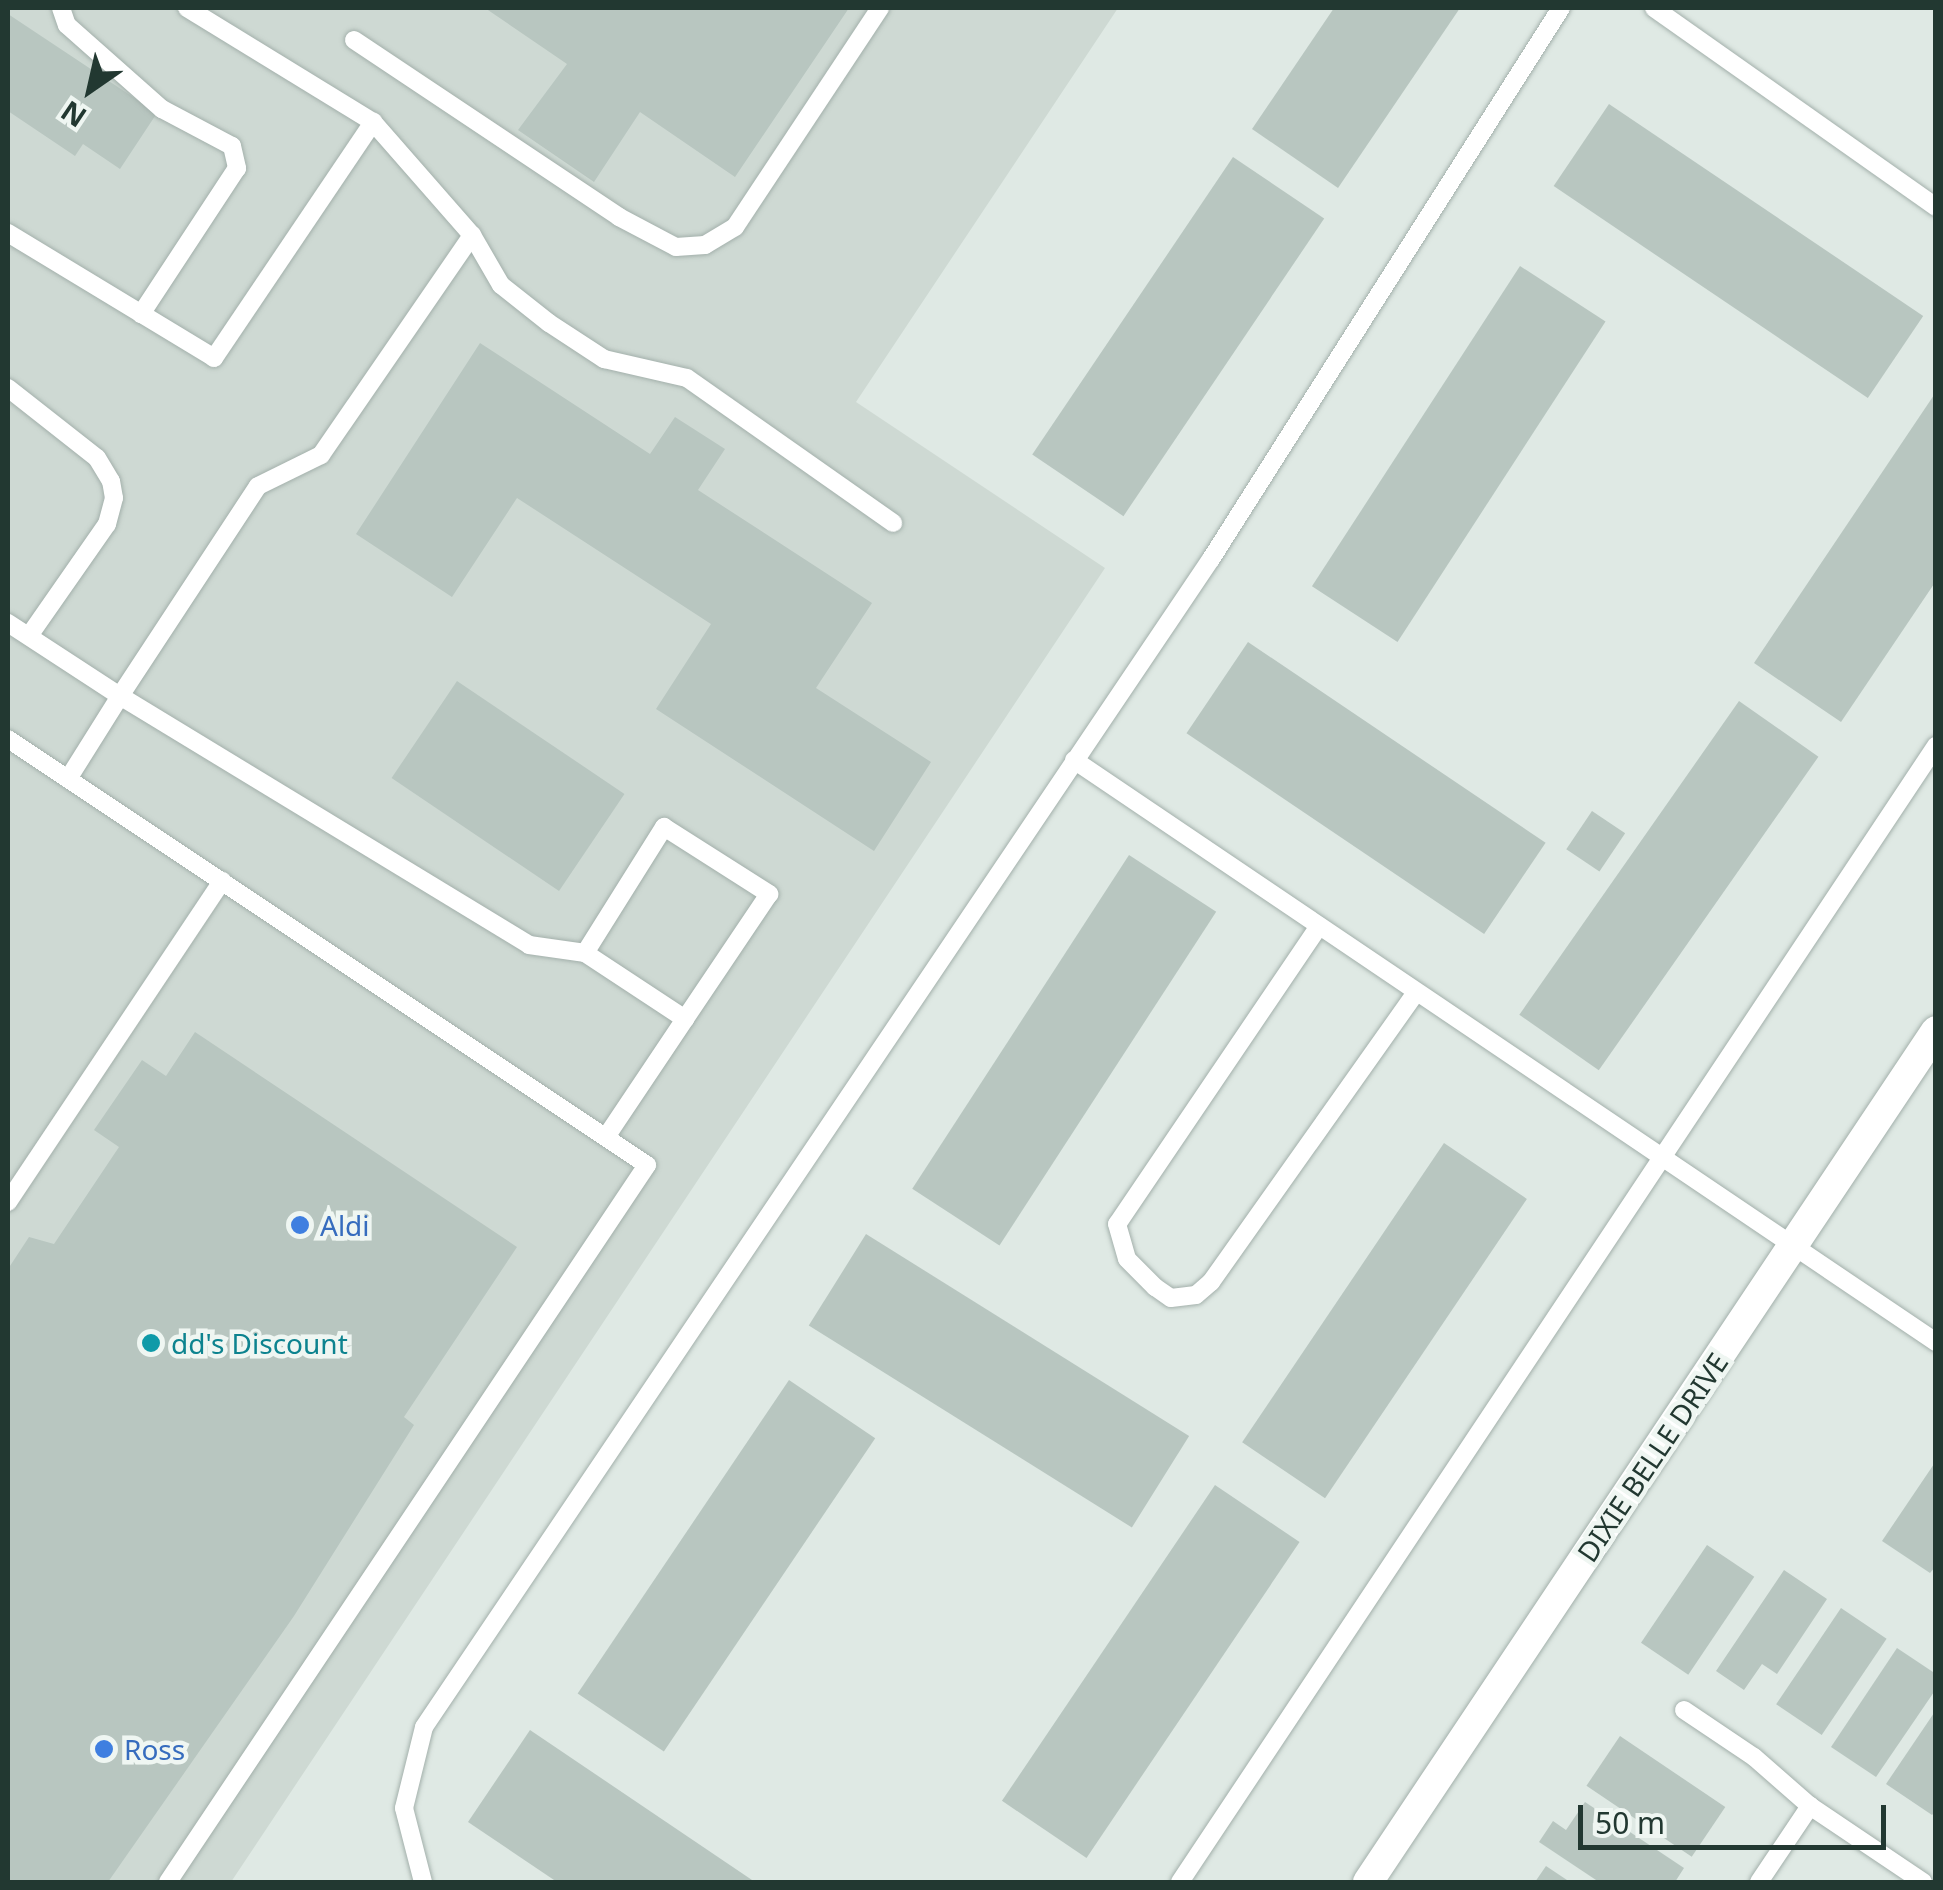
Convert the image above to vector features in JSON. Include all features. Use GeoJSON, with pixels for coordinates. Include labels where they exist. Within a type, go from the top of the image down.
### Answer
{"type":"FeatureCollection","features":[{"type":"Feature","properties":{"kind":"street","name":"DIXIE BELLE DRIVE"},"geometry":{"type":"LineString","coordinates":[[1368,1882],[1936,1032]]}},
{"type":"Feature","properties":{"kind":"lane"},"geometry":{"type":"LineString","coordinates":[[61,8],[67,25],[162,109],[232,146],[237,168],[141,314]]}},
{"type":"Feature","properties":{"kind":"lane"},"geometry":{"type":"LineString","coordinates":[[188,8],[373,122],[472,235],[501,285],[549,322],[604,359],[687,378],[893,523]]}},
{"type":"Feature","properties":{"kind":"lane"},"geometry":{"type":"LineString","coordinates":[[354,40],[619,217],[676,247],[705,245],[734,227],[880,8]]}},
{"type":"Feature","properties":{"kind":"lane"},"geometry":{"type":"LineString","coordinates":[[423,1882],[404,1808],[424,1728],[1211,559],[1561,8]]}},
{"type":"Feature","properties":{"kind":"lane"},"geometry":{"type":"LineString","coordinates":[[1654,8],[1936,207]]}},
{"type":"Feature","properties":{"kind":"lane"},"geometry":{"type":"LineString","coordinates":[[8,233],[214,358],[373,122]]}},
{"type":"Feature","properties":{"kind":"lane"},"geometry":{"type":"LineString","coordinates":[[68,779],[258,486],[320,456],[472,235]]}},
{"type":"Feature","properties":{"kind":"lane"},"geometry":{"type":"LineString","coordinates":[[8,388],[97,458],[111,481],[114,498],[107,524],[29,636]]}},
{"type":"Feature","properties":{"kind":"lane"},"geometry":{"type":"LineString","coordinates":[[8,623],[120,696],[529,944],[585,953],[685,1019]]}},
{"type":"Feature","properties":{"kind":"lane"},"geometry":{"type":"LineString","coordinates":[[8,738],[647,1164],[168,1882]]}},
{"type":"Feature","properties":{"kind":"lane"},"geometry":{"type":"LineString","coordinates":[[1180,1882],[1936,746]]}},
{"type":"Feature","properties":{"kind":"lane"},"geometry":{"type":"LineString","coordinates":[[1074,760],[1936,1342]]}},
{"type":"Feature","properties":{"kind":"lane"},"geometry":{"type":"LineString","coordinates":[[585,953],[664,827],[769,894],[606,1137]]}},
{"type":"Feature","properties":{"kind":"lane"},"geometry":{"type":"LineString","coordinates":[[8,1202],[222,881]]}},
{"type":"Feature","properties":{"kind":"lane"},"geometry":{"type":"LineString","coordinates":[[1318,926],[1117,1224],[1128,1259],[1171,1298],[1196,1295],[1212,1282],[1416,992]]}},
{"type":"Feature","properties":{"kind":"lane"},"geometry":{"type":"LineString","coordinates":[[1684,1710],[1754,1757],[1810,1806],[1923,1882]]}},
{"type":"Feature","properties":{"kind":"lane"},"geometry":{"type":"LineString","coordinates":[[1759,1882],[1810,1806]]}},
{"type":"Feature","properties":{"kind":"shaded area"},"geometry":{"type":"Polygon","coordinates":[[[8,8],[1118,8],[856,402],[1105,568],[231,1882],[8,1882],[8,8]]]}},
{"type":"Feature","properties":{"kind":"building"},"geometry":{"type":"Polygon","coordinates":[[[485,8],[849,8],[735,177],[640,112],[594,182],[518,130],[567,64],[485,8]]]}},
{"type":"Feature","properties":{"kind":"building"},"geometry":{"type":"Polygon","coordinates":[[[1334,8],[1460,8],[1338,188],[1252,129],[1334,8]]]}},
{"type":"Feature","properties":{"kind":"building"},"geometry":{"type":"Polygon","coordinates":[[[8,14],[157,113],[120,169],[83,144],[75,156],[8,111],[8,14]]]}},
{"type":"Feature","properties":{"kind":"building"},"geometry":{"type":"Polygon","coordinates":[[[1609,104],[1923,316],[1868,398],[1554,186],[1609,104]]]}},
{"type":"Feature","properties":{"kind":"building"},"geometry":{"type":"Polygon","coordinates":[[[1233,157],[1324,219],[1123,516],[1032,455],[1233,157]]]}},
{"type":"Feature","properties":{"kind":"building"},"geometry":{"type":"Polygon","coordinates":[[[1520,266],[1606,322],[1397,642],[1312,586],[1520,266]]]}},
{"type":"Feature","properties":{"kind":"building"},"geometry":{"type":"Polygon","coordinates":[[[480,343],[650,454],[675,417],[725,449],[698,490],[872,603],[816,688],[931,762],[874,851],[656,709],[711,624],[517,498],[452,597],[356,534],[480,343]]]}},
{"type":"Feature","properties":{"kind":"building"},"geometry":{"type":"Polygon","coordinates":[[[1936,392],[1936,581],[1841,722],[1754,663],[1936,392]]]}},
{"type":"Feature","properties":{"kind":"building"},"geometry":{"type":"Polygon","coordinates":[[[1248,642],[1546,843],[1484,934],[1186,733],[1248,642]]]}},
{"type":"Feature","properties":{"kind":"building"},"geometry":{"type":"Polygon","coordinates":[[[457,681],[624,794],[559,891],[392,778],[457,681]]]}},
{"type":"Feature","properties":{"kind":"building"},"geometry":{"type":"Polygon","coordinates":[[[1739,701],[1818,757],[1599,1070],[1519,1015],[1739,701]]]}},
{"type":"Feature","properties":{"kind":"building"},"geometry":{"type":"Polygon","coordinates":[[[1592,811],[1625,833],[1599,872],[1566,849],[1592,811]]]}},
{"type":"Feature","properties":{"kind":"building"},"geometry":{"type":"Polygon","coordinates":[[[1129,855],[1216,912],[999,1245],[912,1189],[1129,855]]]}},
{"type":"Feature","properties":{"kind":"building"},"geometry":{"type":"Polygon","coordinates":[[[195,1032],[517,1247],[404,1417],[414,1425],[294,1616],[108,1882],[8,1882],[8,1269],[29,1237],[54,1244],[119,1147],[94,1130],[142,1060],[166,1076],[195,1032]]]}},
{"type":"Feature","properties":{"kind":"building"},"geometry":{"type":"Polygon","coordinates":[[[1444,1143],[1527,1199],[1325,1498],[1242,1442],[1444,1143]]]}},
{"type":"Feature","properties":{"kind":"building"},"geometry":{"type":"Polygon","coordinates":[[[866,1234],[1189,1436],[1132,1527],[809,1326],[866,1234]]]}},
{"type":"Feature","properties":{"kind":"building"},"geometry":{"type":"Polygon","coordinates":[[[789,1380],[875,1438],[664,1752],[578,1693],[789,1380]]]}},
{"type":"Feature","properties":{"kind":"building"},"geometry":{"type":"Polygon","coordinates":[[[1936,1461],[1936,1566],[1930,1573],[1882,1541],[1936,1461]]]}},
{"type":"Feature","properties":{"kind":"building"},"geometry":{"type":"Polygon","coordinates":[[[1215,1485],[1300,1542],[1087,1858],[1002,1801],[1215,1485]]]}},
{"type":"Feature","properties":{"kind":"building"},"geometry":{"type":"Polygon","coordinates":[[[1707,1545],[1754,1577],[1688,1675],[1641,1643],[1707,1545]]]}},
{"type":"Feature","properties":{"kind":"building"},"geometry":{"type":"Polygon","coordinates":[[[1784,1570],[1827,1599],[1777,1674],[1762,1664],[1744,1690],[1716,1671],[1784,1570]]]}},
{"type":"Feature","properties":{"kind":"building"},"geometry":{"type":"Polygon","coordinates":[[[1841,1608],[1887,1639],[1822,1735],[1776,1704],[1841,1608]]]}},
{"type":"Feature","properties":{"kind":"building"},"geometry":{"type":"Polygon","coordinates":[[[1897,1648],[1936,1674],[1936,1689],[1876,1777],[1831,1747],[1897,1648]]]}},
{"type":"Feature","properties":{"kind":"building"},"geometry":{"type":"Polygon","coordinates":[[[1936,1710],[1936,1811],[1932,1815],[1886,1784],[1936,1710]]]}},
{"type":"Feature","properties":{"kind":"building"},"geometry":{"type":"Polygon","coordinates":[[[530,1730],[755,1882],[557,1882],[468,1822],[530,1730]]]}},
{"type":"Feature","properties":{"kind":"building"},"geometry":{"type":"Polygon","coordinates":[[[1620,1736],[1725,1807],[1692,1857],[1586,1786],[1620,1736]]]}},
{"type":"Feature","properties":{"kind":"building"},"geometry":{"type":"Polygon","coordinates":[[[1585,1802],[1684,1868],[1675,1882],[1599,1882],[1539,1842],[1553,1821],[1566,1830],[1585,1802]]]}},
{"type":"Feature","properties":{"kind":"building"},"geometry":{"type":"Polygon","coordinates":[[[1546,1866],[1570,1882],[1535,1882],[1546,1866]]]}},
{"type":"Feature","properties":{"kind":"place","name":"Aldi"},"geometry":{"type":"Point","coordinates":[300,1225]}},
{"type":"Feature","properties":{"kind":"place","name":"dd's Discount"},"geometry":{"type":"Point","coordinates":[151,1343]}},
{"type":"Feature","properties":{"kind":"place","name":"Ross"},"geometry":{"type":"Point","coordinates":[104,1749]}}]}
